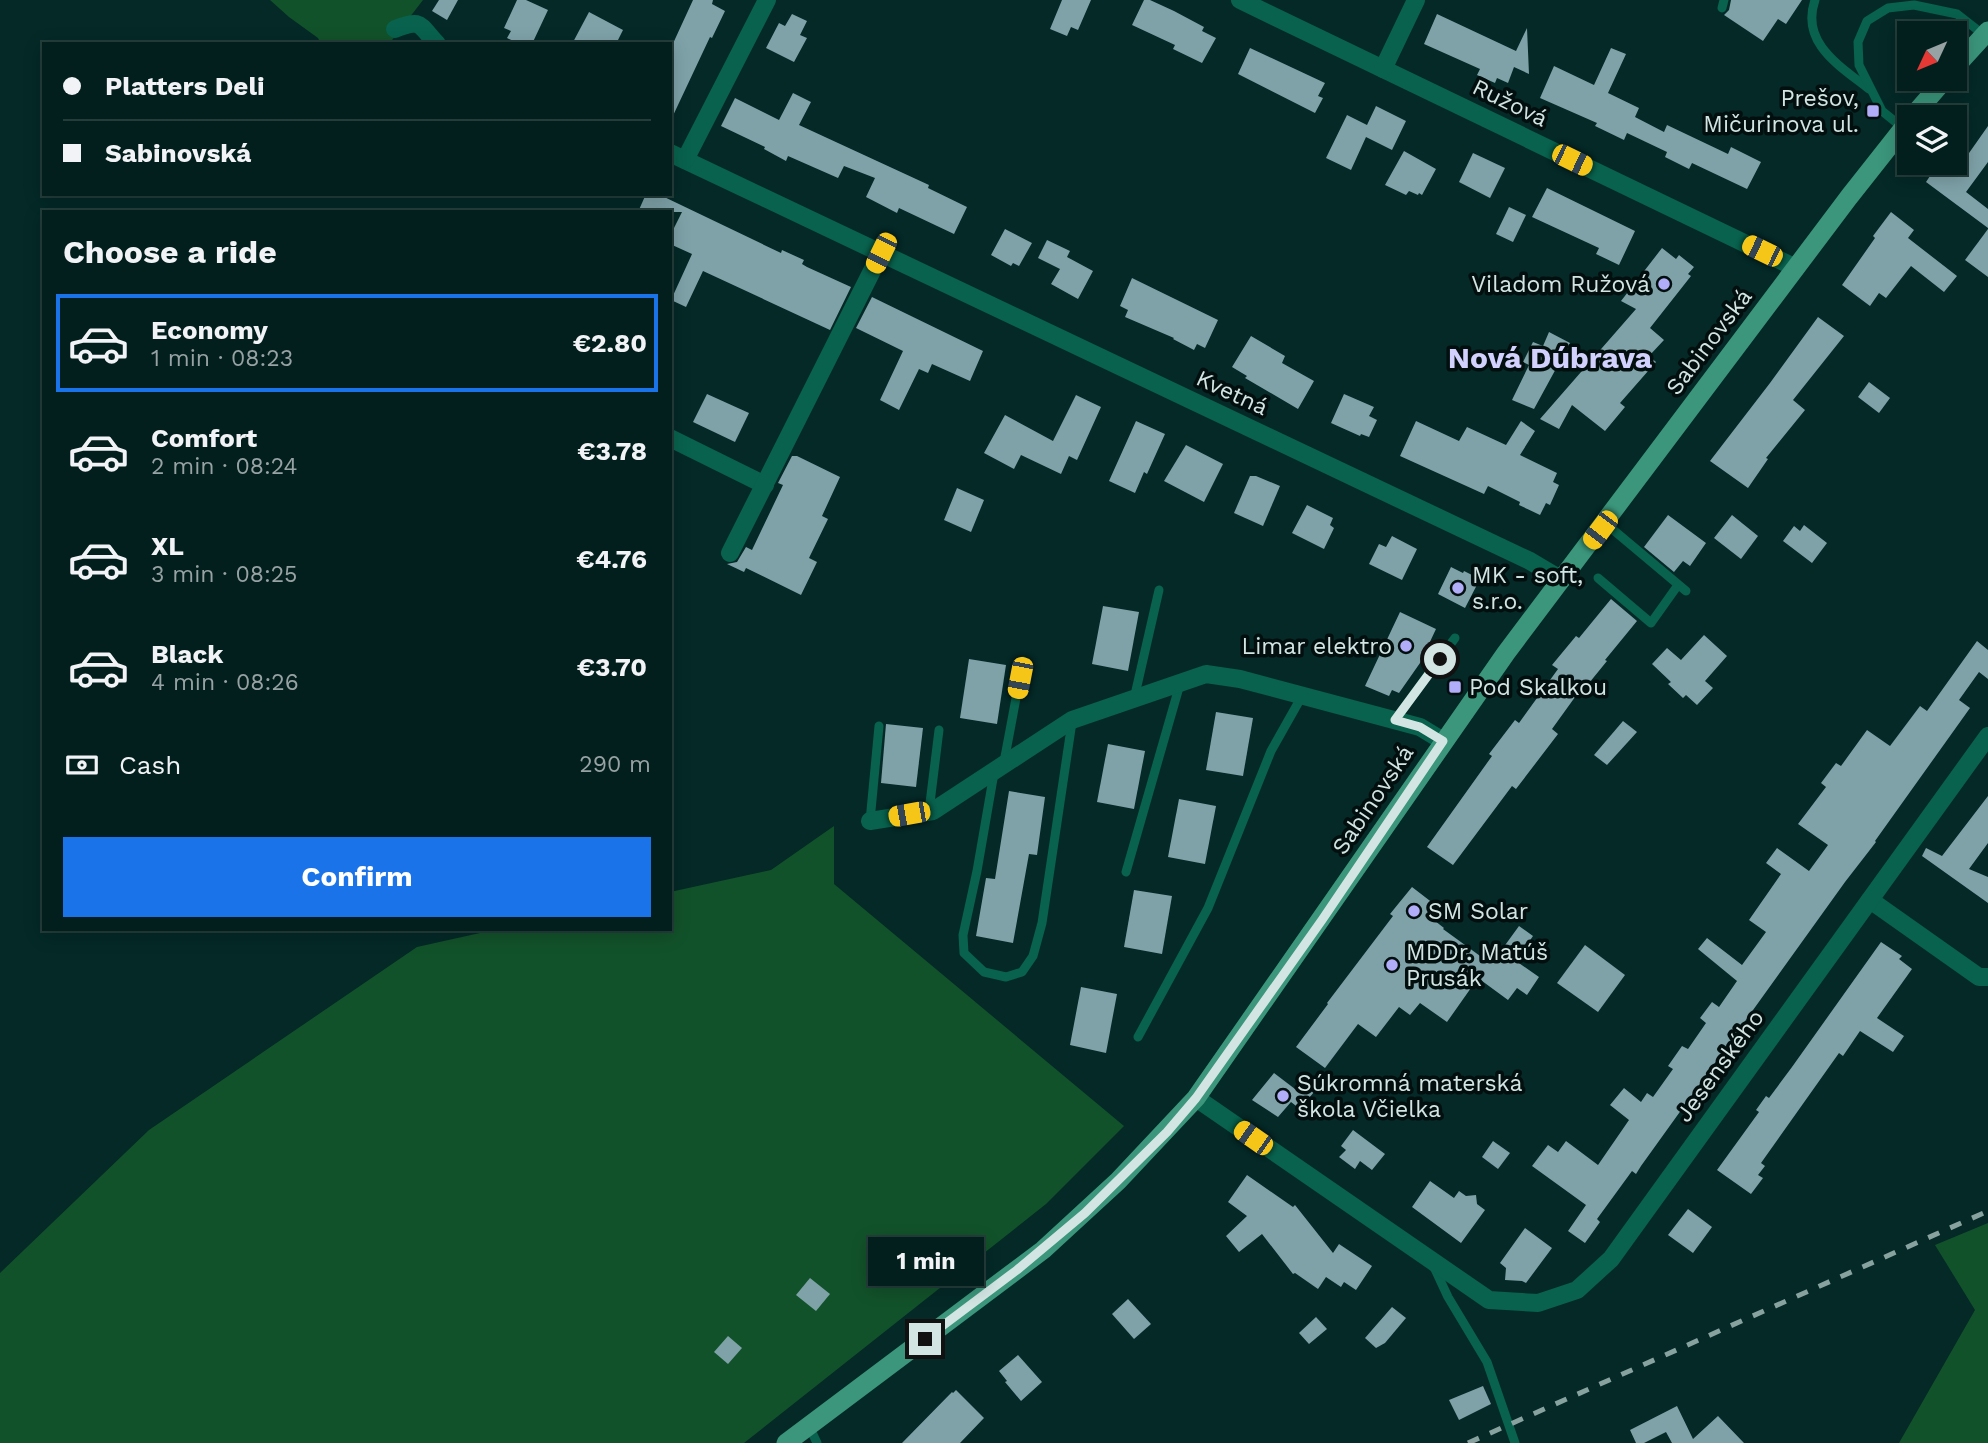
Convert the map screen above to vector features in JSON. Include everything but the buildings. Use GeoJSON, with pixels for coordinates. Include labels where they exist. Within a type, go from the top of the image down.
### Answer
{"type":"FeatureCollection","features":[{"type":"Feature","properties":{"kind":"main road"},"geometry":{"type":"LineString","coordinates":[[1967,54],[1986,33]]}},
{"type":"Feature","properties":{"kind":"main road","name":"Sabinovská"},"geometry":{"type":"LineString","coordinates":[[1923,105],[1935,91]]}},
{"type":"Feature","properties":{"kind":"main road","name":"Sabinovská"},"geometry":{"type":"LineString","coordinates":[[786,1443],[813,1434],[1043,1250],[1118,1181],[1196,1098],[1322,920],[1443,741],[1897,136]]}},
{"type":"Feature","properties":{"kind":"street"},"geometry":{"type":"LineString","coordinates":[[678,157],[766,0]]}},
{"type":"Feature","properties":{"kind":"street","name":"Ružová"},"geometry":{"type":"LineString","coordinates":[[1240,0],[1796,268]]}},
{"type":"Feature","properties":{"kind":"street"},"geometry":{"type":"LineString","coordinates":[[1383,69],[1416,0]]}},
{"type":"Feature","properties":{"kind":"street"},"geometry":{"type":"LineString","coordinates":[[395,29],[410,23],[423,26],[435,42]]}},
{"type":"Feature","properties":{"kind":"street","name":"Kvetná"},"geometry":{"type":"LineString","coordinates":[[678,157],[1530,561],[1562,580]]}},
{"type":"Feature","properties":{"kind":"street"},"geometry":{"type":"LineString","coordinates":[[730,553],[881,253]]}},
{"type":"Feature","properties":{"kind":"street"},"geometry":{"type":"LineString","coordinates":[[672,439],[765,485]]}},
{"type":"Feature","properties":{"kind":"street"},"geometry":{"type":"LineString","coordinates":[[870,821],[933,811],[1072,720],[1206,674],[1240,680],[1420,727],[1443,741]]}},
{"type":"Feature","properties":{"kind":"street","name":"Jesenského"},"geometry":{"type":"LineString","coordinates":[[1196,1098],[1489,1300],[1538,1303],[1577,1290],[1611,1259],[1988,736]]}},
{"type":"Feature","properties":{"kind":"street"},"geometry":{"type":"LineString","coordinates":[[1870,900],[1979,977],[1988,977]]}},
{"type":"Feature","properties":{"kind":"lane"},"geometry":{"type":"LineString","coordinates":[[1815,0],[1811,22],[1819,47],[1871,91]]}},
{"type":"Feature","properties":{"kind":"lane"},"geometry":{"type":"LineString","coordinates":[[1935,0],[1946,12]]}},
{"type":"Feature","properties":{"kind":"lane"},"geometry":{"type":"LineString","coordinates":[[1897,117],[1882,111],[1859,65],[1858,42],[1867,21],[1888,8],[1914,5],[1957,14],[1986,33]]}},
{"type":"Feature","properties":{"kind":"lane"},"geometry":{"type":"LineString","coordinates":[[1598,578],[1651,623],[1682,588],[1605,523]]}},
{"type":"Feature","properties":{"kind":"lane"},"geometry":{"type":"LineString","coordinates":[[1134,699],[1159,590]]}},
{"type":"Feature","properties":{"kind":"lane"},"geometry":{"type":"LineString","coordinates":[[1395,720],[1455,638]]}},
{"type":"Feature","properties":{"kind":"lane"},"geometry":{"type":"LineString","coordinates":[[1023,661],[963,935],[964,953],[984,972],[1006,977],[1023,972],[1033,956],[1042,923],[1072,720]]}},
{"type":"Feature","properties":{"kind":"lane"},"geometry":{"type":"LineString","coordinates":[[1126,872],[1180,683]]}},
{"type":"Feature","properties":{"kind":"lane"},"geometry":{"type":"LineString","coordinates":[[1138,1037],[1208,908],[1271,751],[1303,696]]}},
{"type":"Feature","properties":{"kind":"lane"},"geometry":{"type":"LineString","coordinates":[[870,821],[879,726]]}},
{"type":"Feature","properties":{"kind":"lane"},"geometry":{"type":"LineString","coordinates":[[929,811],[939,730]]}},
{"type":"Feature","properties":{"kind":"lane"},"geometry":{"type":"LineString","coordinates":[[1432,1262],[1448,1297],[1487,1362],[1515,1443]]}},
{"type":"Feature","properties":{"kind":"green space"},"geometry":{"type":"Polygon","coordinates":[[[270,0],[423,0],[391,42],[320,42],[270,0]]]}},
{"type":"Feature","properties":{"kind":"green space"},"geometry":{"type":"Polygon","coordinates":[[[834,826],[834,884],[1124,1126],[1046,1204],[744,1443],[0,1443],[0,1273],[149,1130],[417,947],[489,931],[672,931],[672,892],[771,870],[834,826]]]}},
{"type":"Feature","properties":{"kind":"green space"},"geometry":{"type":"Polygon","coordinates":[[[1988,1223],[1988,1443],[1899,1443],[1975,1310],[1935,1245],[1988,1223]]]}},
{"type":"Feature","properties":{"kind":"railway"},"geometry":{"type":"LineString","coordinates":[[1468,1443],[1988,1211]]}},
{"type":"Feature","properties":{"kind":"place","name":"Prešov, Mičurinova ul."},"geometry":{"type":"Point","coordinates":[1873,111]}},
{"type":"Feature","properties":{"kind":"place","name":"Viladom Ružová"},"geometry":{"type":"Point","coordinates":[1664,284]}},
{"type":"Feature","properties":{"kind":"place","name":"MK - soft, s.r.o."},"geometry":{"type":"Point","coordinates":[1458,588]}},
{"type":"Feature","properties":{"kind":"place","name":"Limar elektro"},"geometry":{"type":"Point","coordinates":[1406,646]}},
{"type":"Feature","properties":{"kind":"place","name":"Pod Skalkou"},"geometry":{"type":"Point","coordinates":[1455,687]}},
{"type":"Feature","properties":{"kind":"place","name":"SM Solar"},"geometry":{"type":"Point","coordinates":[1414,911]}},
{"type":"Feature","properties":{"kind":"place","name":"MDDr. Matúš Prusák"},"geometry":{"type":"Point","coordinates":[1392,965]}},
{"type":"Feature","properties":{"kind":"place","name":"Súkromná materská škola Včielka"},"geometry":{"type":"Point","coordinates":[1283,1096]}},
{"type":"Feature","properties":{"kind":"district","name":"Nová Dúbrava"},"geometry":{"type":"Point","coordinates":[1550,357]}},
{"type":"Feature","properties":{"kind":"route"},"geometry":{"type":"LineString","coordinates":[[925,1339],[1043,1250],[1085,1213],[1167,1132],[1196,1098],[1322,920],[1443,741],[1420,727],[1395,720],[1440,659]]}}]}
